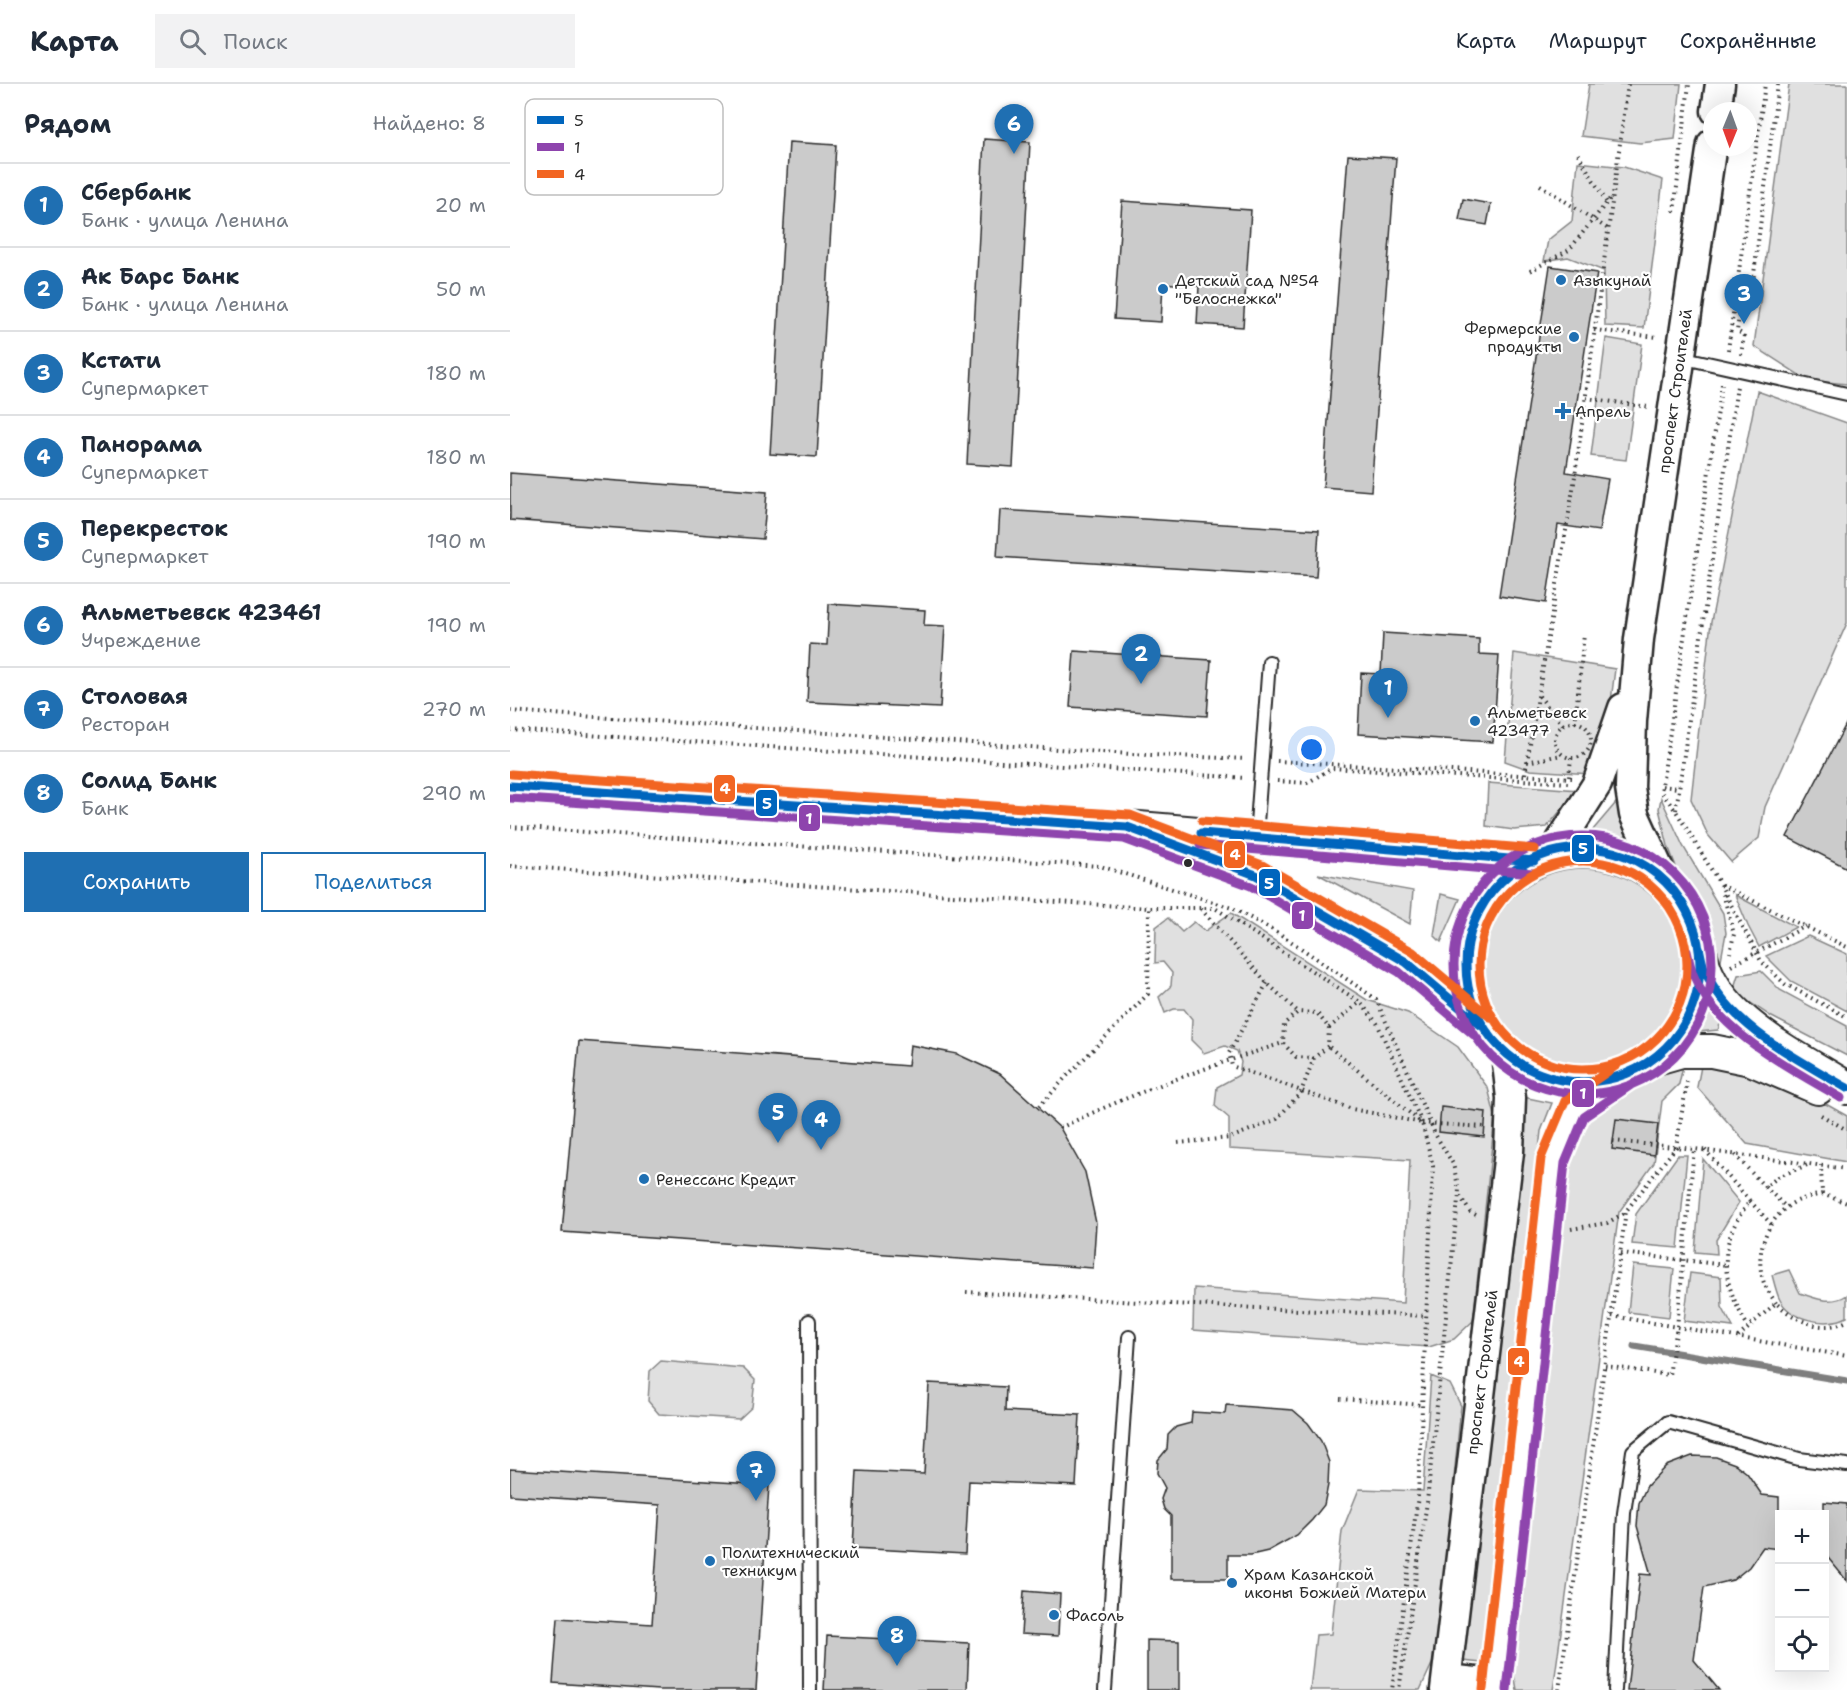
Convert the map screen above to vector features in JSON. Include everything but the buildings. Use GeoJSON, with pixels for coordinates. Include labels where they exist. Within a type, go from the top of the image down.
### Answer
{"type":"FeatureCollection","features":[{"type":"Feature","properties":{"kind":"main road"},"geometry":{"type":"LineString","coordinates":[[510,786],[1544,856],[1598,848],[1635,859],[1663,878],[1686,907],[1704,969],[1723,1000],[1745,1022],[1847,1088]]}},
{"type":"Feature","properties":{"kind":"main road"},"geometry":{"type":"LineString","coordinates":[[1127,827],[1256,875],[1406,962],[1482,1026],[1506,1054],[1540,1074],[1581,1082],[1624,1074],[1653,1059],[1681,1051],[1712,1052],[1751,1059],[1847,1101]]}},
{"type":"Feature","properties":{"kind":"main road"},"geometry":{"type":"LineString","coordinates":[[1482,1026],[1468,995],[1465,954],[1473,920],[1488,893],[1544,856]]}},
{"type":"Feature","properties":{"kind":"main road"},"geometry":{"type":"LineString","coordinates":[[1653,1059],[1686,1020],[1698,987],[1699,948]]}},
{"type":"Feature","properties":{"kind":"street"},"geometry":{"type":"LineString","coordinates":[[1717,102],[1720,84]]}},
{"type":"Feature","properties":{"kind":"street","name":"проспект Строителей"},"geometry":{"type":"LineString","coordinates":[[1663,878],[1634,814],[1630,788],[1632,721],[1639,639],[1710,156]]}},
{"type":"Feature","properties":{"kind":"street","name":"проспект Строителей"},"geometry":{"type":"LineString","coordinates":[[1544,856],[1597,784],[1621,718],[1639,639]]}},
{"type":"Feature","properties":{"kind":"street","name":"проспект Строителей"},"geometry":{"type":"LineString","coordinates":[[1446,1684],[1509,1152],[1511,1098],[1506,1054]]}},
{"type":"Feature","properties":{"kind":"street"},"geometry":{"type":"LineString","coordinates":[[1446,1684],[1495,1687],[1552,1160],[1574,1109],[1624,1074]]}},
{"type":"Feature","properties":{"kind":"lane"},"geometry":{"type":"LineString","coordinates":[[1679,357],[1847,394]]}},
{"type":"Feature","properties":{"kind":"lane"},"geometry":{"type":"LineString","coordinates":[[1256,838],[1269,662]]}},
{"type":"Feature","properties":{"kind":"lane"},"geometry":{"type":"LineString","coordinates":[[809,1321],[810,1690]]}},
{"type":"Feature","properties":{"kind":"lane"},"geometry":{"type":"LineString","coordinates":[[1105,1690],[1129,1337]]}},
{"type":"Feature","properties":{"kind":"lane"},"geometry":{"type":"LineString","coordinates":[[1615,1690],[1624,1514],[1633,1451],[1668,1422],[1799,1459],[1847,1465]]}},
{"type":"Feature","properties":{"kind":"path"},"geometry":{"type":"LineString","coordinates":[[1525,774],[1574,483],[1628,84]]}},
{"type":"Feature","properties":{"kind":"path"},"geometry":{"type":"LineString","coordinates":[[1673,215],[1689,84]]}},
{"type":"Feature","properties":{"kind":"path"},"geometry":{"type":"LineString","coordinates":[[1765,84],[1661,792],[1676,811],[1720,884],[1756,953],[1785,984],[1847,1017]]}},
{"type":"Feature","properties":{"kind":"path"},"geometry":{"type":"LineString","coordinates":[[1676,811],[1744,335],[1737,331],[1740,303],[1742,294],[1752,290],[1778,84]]}},
{"type":"Feature","properties":{"kind":"path"},"geometry":{"type":"LineString","coordinates":[[1578,154],[1607,203]]}},
{"type":"Feature","properties":{"kind":"path"},"geometry":{"type":"LineString","coordinates":[[1540,185],[1608,229]]}},
{"type":"Feature","properties":{"kind":"path"},"geometry":{"type":"LineString","coordinates":[[1530,271],[1569,250],[1612,196]]}},
{"type":"Feature","properties":{"kind":"path"},"geometry":{"type":"LineString","coordinates":[[1594,330],[1657,337],[1659,326]]}},
{"type":"Feature","properties":{"kind":"path"},"geometry":{"type":"LineString","coordinates":[[1586,398],[1648,407]]}},
{"type":"Feature","properties":{"kind":"path"},"geometry":{"type":"LineString","coordinates":[[1575,723],[1584,634]]}},
{"type":"Feature","properties":{"kind":"path"},"geometry":{"type":"LineString","coordinates":[[1539,696],[1563,725]]}},
{"type":"Feature","properties":{"kind":"path"},"geometry":{"type":"LineString","coordinates":[[510,711],[1130,754],[1525,774],[1569,777],[1577,781],[1332,768],[1307,783],[510,730]]}},
{"type":"Feature","properties":{"kind":"path"},"geometry":{"type":"LineString","coordinates":[[1527,762],[1563,755],[1571,758],[1584,754],[1590,744],[1585,728],[1575,723],[1563,725],[1556,734],[1555,740],[1556,746],[1563,755]]}},
{"type":"Feature","properties":{"kind":"path"},"geometry":{"type":"LineString","coordinates":[[1569,777],[1571,758]]}},
{"type":"Feature","properties":{"kind":"path"},"geometry":{"type":"LineString","coordinates":[[1662,786],[1678,788]]}},
{"type":"Feature","properties":{"kind":"path"},"geometry":{"type":"LineString","coordinates":[[510,827],[1100,866],[1232,908],[1280,934],[1376,999],[1431,1124],[1453,1164],[1460,1190],[1427,1502],[1399,1690]]}},
{"type":"Feature","properties":{"kind":"path"},"geometry":{"type":"LineString","coordinates":[[510,866],[1149,908],[1215,908],[1360,1002],[1377,1023],[1422,1123],[1433,1166],[1418,1496],[1392,1690]]}},
{"type":"Feature","properties":{"kind":"path"},"geometry":{"type":"LineString","coordinates":[[1720,884],[1847,947]]}},
{"type":"Feature","properties":{"kind":"path"},"geometry":{"type":"LineString","coordinates":[[1720,884],[1734,934],[1728,967],[1806,926]]}},
{"type":"Feature","properties":{"kind":"path"},"geometry":{"type":"LineString","coordinates":[[1039,1107],[1065,1077],[1148,994],[1149,908]]}},
{"type":"Feature","properties":{"kind":"path"},"geometry":{"type":"LineString","coordinates":[[1178,1143],[1230,1138],[1277,1119],[1301,1092],[1314,1058],[1328,1046],[1329,1028],[1317,1013],[1298,1012],[1267,983],[1201,909]]}},
{"type":"Feature","properties":{"kind":"path"},"geometry":{"type":"LineString","coordinates":[[1267,983],[1229,1053],[1232,1066],[1352,1108],[1422,1123],[1485,1127]]}},
{"type":"Feature","properties":{"kind":"path"},"geometry":{"type":"LineString","coordinates":[[1329,1028],[1360,1002]]}},
{"type":"Feature","properties":{"kind":"path"},"geometry":{"type":"LineString","coordinates":[[1298,1012],[1284,1024],[1283,1043],[1296,1057],[1314,1058]]}},
{"type":"Feature","properties":{"kind":"path"},"geometry":{"type":"LineString","coordinates":[[1060,1128],[1162,1083],[1283,1043]]}},
{"type":"Feature","properties":{"kind":"path"},"geometry":{"type":"LineString","coordinates":[[1328,1046],[1422,1123]]}},
{"type":"Feature","properties":{"kind":"path"},"geometry":{"type":"LineString","coordinates":[[1560,1690],[1626,1211],[1676,1147],[1690,1067]]}},
{"type":"Feature","properties":{"kind":"path"},"geometry":{"type":"LineString","coordinates":[[1613,1141],[1705,1150],[1847,1169]]}},
{"type":"Feature","properties":{"kind":"path"},"geometry":{"type":"LineString","coordinates":[[1605,1366],[1669,1375],[1677,1327],[1694,1149]]}},
{"type":"Feature","properties":{"kind":"path"},"geometry":{"type":"LineString","coordinates":[[1705,1150],[1772,1225]]}},
{"type":"Feature","properties":{"kind":"path"},"geometry":{"type":"LineString","coordinates":[[1735,1154],[1786,1207]]}},
{"type":"Feature","properties":{"kind":"path"},"geometry":{"type":"LineString","coordinates":[[1765,1187],[1778,1177],[1808,1164]]}},
{"type":"Feature","properties":{"kind":"path"},"geometry":{"type":"LineString","coordinates":[[1821,1165],[1822,1194]]}},
{"type":"Feature","properties":{"kind":"path"},"geometry":{"type":"LineString","coordinates":[[1847,1203],[1822,1194],[1802,1199],[1786,1207],[1763,1239],[1760,1261],[1764,1282],[1776,1303],[1790,1316],[1805,1324],[1842,1324],[1847,1321]]}},
{"type":"Feature","properties":{"kind":"path"},"geometry":{"type":"LineString","coordinates":[[1750,1201],[1734,1225],[1727,1244],[1725,1265],[1729,1288],[1737,1307],[1746,1323],[1752,1324]]}},
{"type":"Feature","properties":{"kind":"path"},"geometry":{"type":"LineString","coordinates":[[1621,1253],[1725,1265]]}},
{"type":"Feature","properties":{"kind":"path"},"geometry":{"type":"LineString","coordinates":[[966,1292],[1427,1316]]}},
{"type":"Feature","properties":{"kind":"path"},"geometry":{"type":"LineString","coordinates":[[1738,1337],[1776,1303]]}},
{"type":"Feature","properties":{"kind":"path"},"geometry":{"type":"LineString","coordinates":[[1612,1316],[1847,1356]]}},
{"type":"Feature","properties":{"kind":"path"},"geometry":{"type":"LineString","coordinates":[[1340,1399],[1423,1405]]}},
{"type":"Feature","properties":{"kind":"shaded area"},"geometry":{"type":"Polygon","coordinates":[[[1589,84],[1681,84],[1675,139],[1640,143],[1581,136],[1589,84]]]}},
{"type":"Feature","properties":{"kind":"shaded area"},"geometry":{"type":"Polygon","coordinates":[[[1789,84],[1847,84],[1847,384],[1807,380],[1754,346],[1789,84]]]}},
{"type":"Feature","properties":{"kind":"shaded area"},"geometry":{"type":"Polygon","coordinates":[[[1578,162],[1624,167],[1663,180],[1644,328],[1605,326],[1604,271],[1568,257],[1544,261],[1548,240],[1572,221],[1578,162]]]}},
{"type":"Feature","properties":{"kind":"shaded area"},"geometry":{"type":"Polygon","coordinates":[[[1606,338],[1642,344],[1626,460],[1591,456],[1606,338]]]}},
{"type":"Feature","properties":{"kind":"shaded area"},"geometry":{"type":"Polygon","coordinates":[[[1757,391],[1847,423],[1847,623],[1765,807],[1759,838],[1731,862],[1708,835],[1691,799],[1711,622],[1757,391]]]}},
{"type":"Feature","properties":{"kind":"shaded area"},"geometry":{"type":"Polygon","coordinates":[[[1514,653],[1615,669],[1606,741],[1591,774],[1530,770],[1505,761],[1514,653]]]}},
{"type":"Feature","properties":{"kind":"shaded area"},"geometry":{"type":"Polygon","coordinates":[[[1488,783],[1578,790],[1547,827],[1514,830],[1486,826],[1488,783]]]}},
{"type":"Feature","properties":{"kind":"shaded area"},"geometry":{"type":"Polygon","coordinates":[[[1621,797],[1629,837],[1592,831],[1621,797]]]}},
{"type":"Feature","properties":{"kind":"shaded area"},"geometry":{"type":"Polygon","coordinates":[[[1661,798],[1683,846],[1723,913],[1726,933],[1720,965],[1705,918],[1681,879],[1668,846],[1659,809],[1661,798]]]}},
{"type":"Feature","properties":{"kind":"shaded area"},"geometry":{"type":"Polygon","coordinates":[[[1583,868],[1602,870],[1621,876],[1638,885],[1653,897],[1665,912],[1674,929],[1680,948],[1682,967],[1680,986],[1674,1005],[1665,1022],[1653,1037],[1638,1049],[1621,1058],[1602,1064],[1583,1066],[1564,1064],[1545,1058],[1528,1049],[1513,1037],[1501,1022],[1492,1005],[1486,986],[1484,967],[1486,948],[1492,929],[1501,912],[1513,897],[1528,885],[1545,876],[1564,870],[1583,868]]]}},
{"type":"Feature","properties":{"kind":"shaded area"},"geometry":{"type":"Polygon","coordinates":[[[1318,874],[1413,891],[1410,924],[1318,874]]]}},
{"type":"Feature","properties":{"kind":"shaded area"},"geometry":{"type":"Polygon","coordinates":[[[1441,894],[1460,899],[1441,942],[1434,935],[1441,894]]]}},
{"type":"Feature","properties":{"kind":"shaded area"},"geometry":{"type":"Polygon","coordinates":[[[1735,895],[1796,927],[1759,947],[1735,895]]]}},
{"type":"Feature","properties":{"kind":"shaded area"},"geometry":{"type":"Polygon","coordinates":[[[1231,913],[1367,1000],[1408,1013],[1458,1047],[1488,1088],[1495,1116],[1473,1321],[1454,1339],[1429,1347],[1193,1330],[1194,1288],[1403,1303],[1410,1160],[1229,1149],[1229,1118],[1215,1106],[1217,1087],[1239,1075],[1241,1062],[1237,1051],[1225,1046],[1204,1053],[1191,1040],[1192,1019],[1184,1009],[1174,1009],[1165,1013],[1159,997],[1171,986],[1172,973],[1163,962],[1155,963],[1156,927],[1168,918],[1182,932],[1194,922],[1205,931],[1231,913]]]}},
{"type":"Feature","properties":{"kind":"shaded area"},"geometry":{"type":"Polygon","coordinates":[[[1808,936],[1847,954],[1847,1011],[1791,981],[1766,956],[1808,936]]]}},
{"type":"Feature","properties":{"kind":"shaded area"},"geometry":{"type":"Polygon","coordinates":[[[1761,971],[1780,990],[1847,1026],[1847,1056],[1772,1017],[1733,991],[1738,975],[1761,971]]]}},
{"type":"Feature","properties":{"kind":"shaded area"},"geometry":{"type":"Polygon","coordinates":[[[1707,1002],[1711,1004],[1721,1021],[1718,1030],[1692,1031],[1699,1018],[1702,1004],[1707,1002]]]}},
{"type":"Feature","properties":{"kind":"shaded area"},"geometry":{"type":"Polygon","coordinates":[[[1702,1061],[1739,1064],[1817,1099],[1847,1116],[1847,1162],[1747,1144],[1697,1087],[1702,1061]]]}},
{"type":"Feature","properties":{"kind":"shaded area"},"geometry":{"type":"Polygon","coordinates":[[[1683,1066],[1679,1084],[1662,1101],[1654,1163],[1619,1212],[1553,1690],[1517,1690],[1511,1656],[1566,1169],[1583,1119],[1609,1097],[1658,1071],[1683,1066]]]}},
{"type":"Feature","properties":{"kind":"shaded area"},"geometry":{"type":"Polygon","coordinates":[[[1523,1097],[1552,1103],[1541,1131],[1482,1663],[1463,1661],[1525,1127],[1523,1097]]]}},
{"type":"Feature","properties":{"kind":"shaded area"},"geometry":{"type":"Polygon","coordinates":[[[1678,1155],[1687,1155],[1678,1248],[1632,1244],[1636,1214],[1678,1155]]]}},
{"type":"Feature","properties":{"kind":"shaded area"},"geometry":{"type":"Polygon","coordinates":[[[1703,1159],[1739,1202],[1716,1240],[1717,1254],[1695,1252],[1703,1159]]]}},
{"type":"Feature","properties":{"kind":"shaded area"},"geometry":{"type":"Polygon","coordinates":[[[1633,1265],[1674,1269],[1669,1317],[1628,1312],[1633,1265]]]}},
{"type":"Feature","properties":{"kind":"shaded area"},"geometry":{"type":"Polygon","coordinates":[[[1789,1270],[1800,1293],[1830,1300],[1847,1295],[1847,1317],[1819,1322],[1791,1312],[1779,1298],[1772,1275],[1789,1270]]]}},
{"type":"Feature","properties":{"kind":"shaded area"},"geometry":{"type":"Polygon","coordinates":[[[1690,1273],[1721,1277],[1722,1307],[1733,1327],[1684,1321],[1690,1273]]]}},
{"type":"Feature","properties":{"kind":"shaded area"},"geometry":{"type":"Polygon","coordinates":[[[661,1361],[743,1368],[755,1380],[752,1407],[739,1419],[659,1414],[648,1401],[650,1371],[661,1361]]]}},
{"type":"Feature","properties":{"kind":"shaded area"},"geometry":{"type":"Polygon","coordinates":[[[1431,1376],[1450,1384],[1461,1406],[1437,1653],[1420,1690],[1310,1690],[1316,1635],[1331,1634],[1342,1531],[1359,1489],[1423,1491],[1431,1376]]]}},
{"type":"Feature","properties":{"kind":"waterway"},"geometry":{"type":"LineString","coordinates":[[1634,1346],[1847,1381]]}},
{"type":"Feature","properties":{"kind":"transit line","name":"4"},"geometry":{"type":"LineString","coordinates":[[511,774],[1130,815],[1262,865],[1413,952],[1490,1017]]}},
{"type":"Feature","properties":{"kind":"transit line","name":"5"},"geometry":{"type":"LineString","coordinates":[[510,786],[1127,827],[1256,875],[1406,962],[1482,1026]]}},
{"type":"Feature","properties":{"kind":"transit line","name":"1"},"geometry":{"type":"LineString","coordinates":[[510,798],[1124,839],[1251,886],[1399,972],[1474,1035]]}},
{"type":"Feature","properties":{"kind":"transit line","name":"4"},"geometry":{"type":"LineString","coordinates":[[1202,821],[1535,849]]}},
{"type":"Feature","properties":{"kind":"transit line","name":"5"},"geometry":{"type":"LineString","coordinates":[[1201,833],[1534,861]]}},
{"type":"Feature","properties":{"kind":"transit line","name":"1"},"geometry":{"type":"LineString","coordinates":[[1583,836],[1608,839],[1632,846],[1654,858],[1674,874],[1690,894],[1702,916],[1709,940],[1712,965],[1709,990],[1702,1014],[1690,1036],[1674,1056],[1654,1072],[1632,1084],[1608,1091],[1583,1094],[1558,1091],[1534,1084],[1512,1072],[1492,1056],[1476,1036],[1464,1014],[1457,990],[1454,965],[1457,940],[1464,916],[1476,894],[1492,874],[1512,858],[1534,846],[1558,839],[1583,836]]}},
{"type":"Feature","properties":{"kind":"transit line","name":"1"},"geometry":{"type":"LineString","coordinates":[[1200,845],[1533,873]]}},
{"type":"Feature","properties":{"kind":"transit line","name":"5"},"geometry":{"type":"LineString","coordinates":[[1583,848],[1628,857],[1648,868],[1673,891],[1691,920],[1700,965],[1691,1010],[1680,1030],[1657,1055],[1628,1073],[1583,1082],[1538,1073],[1518,1062],[1493,1039],[1475,1010],[1466,965],[1475,920],[1486,900],[1509,875],[1538,857],[1583,848]]}},
{"type":"Feature","properties":{"kind":"transit line","name":"4"},"geometry":{"type":"LineString","coordinates":[[1573,861],[1593,861],[1623,868],[1641,878],[1657,891],[1670,907],[1680,925],[1687,965],[1680,1005],[1670,1023],[1657,1039],[1641,1052],[1623,1062],[1593,1069],[1573,1069],[1543,1062],[1517,1046],[1502,1031],[1486,1005],[1479,975],[1479,955],[1486,925],[1502,899],[1517,884],[1543,868],[1573,861]]}},
{"type":"Feature","properties":{"kind":"transit line","name":"5"},"geometry":{"type":"LineString","coordinates":[[1699,948],[1705,971],[1716,991],[1731,1009],[1748,1025],[1787,1053],[1847,1088]]}},
{"type":"Feature","properties":{"kind":"transit line","name":"1"},"geometry":{"type":"LineString","coordinates":[[1687,951],[1693,974],[1704,995],[1736,1031],[1756,1047],[1841,1098]]}},
{"type":"Feature","properties":{"kind":"transit line","name":"4"},"geometry":{"type":"LineString","coordinates":[[1483,1689],[1541,1158],[1565,1101],[1617,1065]]}},
{"type":"Feature","properties":{"kind":"transit line","name":"1"},"geometry":{"type":"LineString","coordinates":[[1507,1690],[1565,1163],[1584,1117],[1631,1085]]}},
{"type":"Feature","properties":{"kind":"place","name":"Альметьевск 423461"},"geometry":{"type":"Point","coordinates":[1014,154]}},
{"type":"Feature","properties":{"kind":"place","name":"Азыкунай"},"geometry":{"type":"Point","coordinates":[1561,280]}},
{"type":"Feature","properties":{"kind":"place","name":"Детский сад №54 \"Белоснежка\""},"geometry":{"type":"Point","coordinates":[1163,289]}},
{"type":"Feature","properties":{"kind":"place","name":"Кстати"},"geometry":{"type":"Point","coordinates":[1744,324]}},
{"type":"Feature","properties":{"kind":"place","name":"Фермерские продукты"},"geometry":{"type":"Point","coordinates":[1574,337]}},
{"type":"Feature","properties":{"kind":"place","name":"Апрель"},"geometry":{"type":"Point","coordinates":[1563,411]}},
{"type":"Feature","properties":{"kind":"place","name":"Ак Барс Банк"},"geometry":{"type":"Point","coordinates":[1141,684]}},
{"type":"Feature","properties":{"kind":"place","name":"Сбербанк"},"geometry":{"type":"Point","coordinates":[1388,718]}},
{"type":"Feature","properties":{"kind":"place","name":"Альметьевск 423477"},"geometry":{"type":"Point","coordinates":[1475,721]}},
{"type":"Feature","properties":{"kind":"place","name":"Перекресток"},"geometry":{"type":"Point","coordinates":[778,1143]}},
{"type":"Feature","properties":{"kind":"place","name":"Панорама"},"geometry":{"type":"Point","coordinates":[821,1150]}},
{"type":"Feature","properties":{"kind":"place","name":"Ренессанс Кредит"},"geometry":{"type":"Point","coordinates":[644,1179]}},
{"type":"Feature","properties":{"kind":"place","name":"Столовая"},"geometry":{"type":"Point","coordinates":[756,1501]}},
{"type":"Feature","properties":{"kind":"place","name":"Политехнический техникум"},"geometry":{"type":"Point","coordinates":[710,1561]}},
{"type":"Feature","properties":{"kind":"place","name":"Храм Казанской иконы Божией Матери"},"geometry":{"type":"Point","coordinates":[1232,1583]}},
{"type":"Feature","properties":{"kind":"place","name":"Фасоль"},"geometry":{"type":"Point","coordinates":[1054,1615]}},
{"type":"Feature","properties":{"kind":"place","name":"Солид Банк"},"geometry":{"type":"Point","coordinates":[897,1666]}}]}
